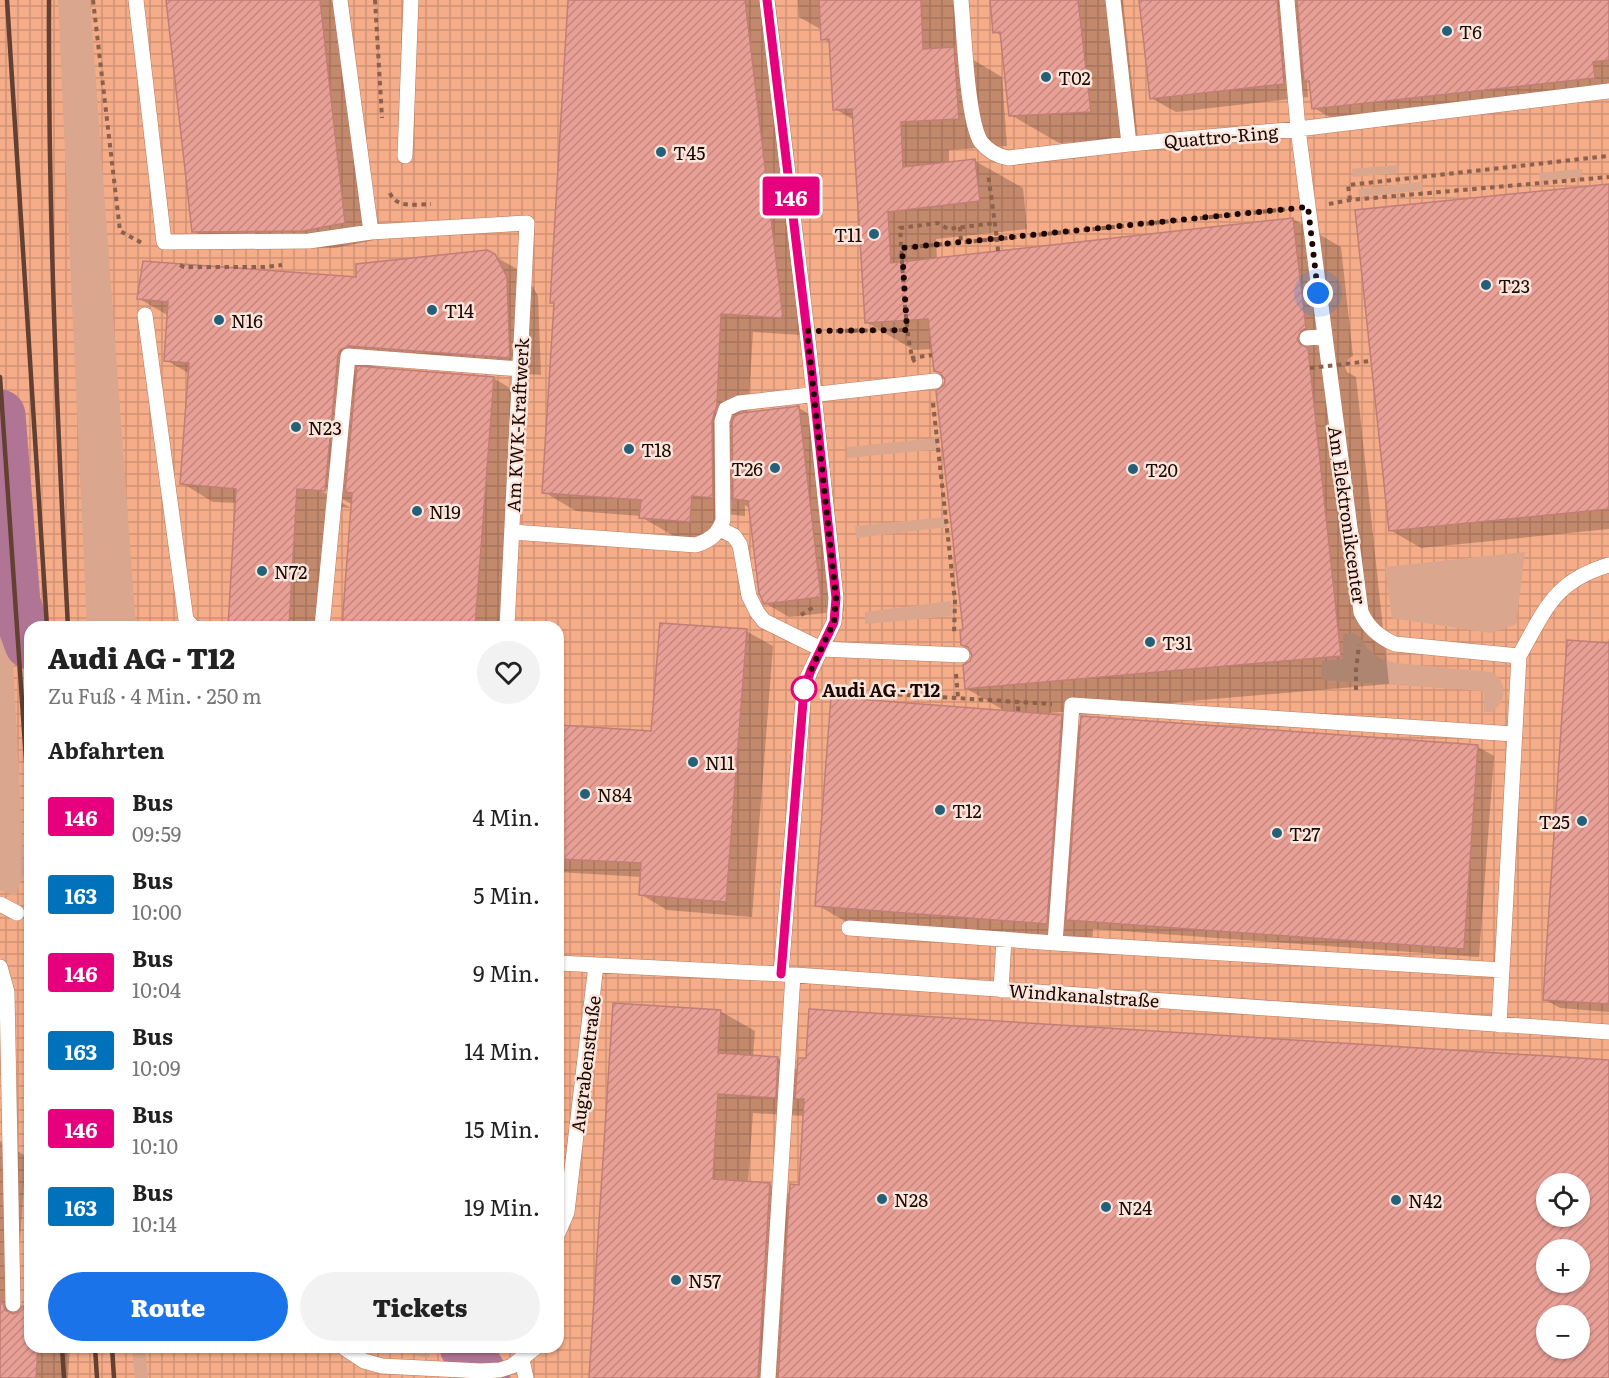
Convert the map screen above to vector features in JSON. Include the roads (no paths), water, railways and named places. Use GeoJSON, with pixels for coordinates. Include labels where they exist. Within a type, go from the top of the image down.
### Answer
{"type":"FeatureCollection","features":[{"type":"Feature","properties":{"kind":"lane"},"geometry":{"type":"LineString","coordinates":[[136,0],[164,242],[309,241],[371,232],[340,0]]}},
{"type":"Feature","properties":{"kind":"lane"},"geometry":{"type":"LineString","coordinates":[[405,156],[411,0]]}},
{"type":"Feature","properties":{"kind":"lane"},"geometry":{"type":"LineString","coordinates":[[767,0],[836,598],[834,622],[804,689],[787,974],[768,1378]]}},
{"type":"Feature","properties":{"kind":"lane","name":"Quattro-Ring"},"geometry":{"type":"LineString","coordinates":[[961,0],[971,106],[981,141],[991,152],[1008,158],[1129,144],[1298,129],[1582,87],[1609,91]]}},
{"type":"Feature","properties":{"kind":"lane"},"geometry":{"type":"LineString","coordinates":[[1113,0],[1129,144]]}},
{"type":"Feature","properties":{"kind":"lane","name":"Am Elektronikcenter"},"geometry":{"type":"LineString","coordinates":[[1287,0],[1298,129],[1361,612],[1368,625],[1383,639],[1395,644],[1519,656]]}},
{"type":"Feature","properties":{"kind":"lane","name":"Am KWK-Kraftwerk"},"geometry":{"type":"LineString","coordinates":[[371,232],[526,223],[521,369],[507,621]]}},
{"type":"Feature","properties":{"kind":"lane"},"geometry":{"type":"LineString","coordinates":[[145,315],[187,621]]}},
{"type":"Feature","properties":{"kind":"lane"},"geometry":{"type":"LineString","coordinates":[[1307,338],[1324,336]]}},
{"type":"Feature","properties":{"kind":"lane"},"geometry":{"type":"LineString","coordinates":[[323,621],[348,356],[521,369]]}},
{"type":"Feature","properties":{"kind":"lane"},"geometry":{"type":"LineString","coordinates":[[512,532],[696,545],[713,537],[720,529],[723,520],[722,422],[726,409],[739,403],[933,381]]}},
{"type":"Feature","properties":{"kind":"lane"},"geometry":{"type":"LineString","coordinates":[[720,529],[734,536],[740,545],[749,596],[764,621],[821,649],[962,655]]}},
{"type":"Feature","properties":{"kind":"lane"},"geometry":{"type":"LineString","coordinates":[[1499,1025],[1519,656],[1545,610],[1561,589],[1589,571],[1609,565]]}},
{"type":"Feature","properties":{"kind":"lane"},"geometry":{"type":"LineString","coordinates":[[1055,943],[1072,705],[1514,734]]}},
{"type":"Feature","properties":{"kind":"lane"},"geometry":{"type":"LineString","coordinates":[[0,904],[16,913]]}},
{"type":"Feature","properties":{"kind":"lane"},"geometry":{"type":"LineString","coordinates":[[849,928],[1502,970]]}},
{"type":"Feature","properties":{"kind":"lane"},"geometry":{"type":"LineString","coordinates":[[1001,990],[1004,939]]}},
{"type":"Feature","properties":{"kind":"lane","name":"Windkanalstraße"},"geometry":{"type":"LineString","coordinates":[[564,963],[787,974],[1609,1032]]}},
{"type":"Feature","properties":{"kind":"lane","name":"Augrabenstraße"},"geometry":{"type":"LineString","coordinates":[[564,1219],[567,1212],[596,965]]}},
{"type":"Feature","properties":{"kind":"lane"},"geometry":{"type":"LineString","coordinates":[[0,967],[7,992],[13,1304]]}},
{"type":"Feature","properties":{"kind":"lane"},"geometry":{"type":"LineString","coordinates":[[353,1353],[364,1361],[382,1366],[500,1370],[522,1360],[530,1353]]}},
{"type":"Feature","properties":{"kind":"lane"},"geometry":{"type":"LineString","coordinates":[[522,1360],[526,1378]]}},
{"type":"Feature","properties":{"kind":"waterway"},"geometry":{"type":"LineString","coordinates":[[0,415],[15,603],[24,628]]}},
{"type":"Feature","properties":{"kind":"waterway"},"geometry":{"type":"LineString","coordinates":[[469,1353],[484,1378]]}},
{"type":"Feature","properties":{"kind":"railway"},"geometry":{"type":"LineString","coordinates":[[7,0],[47,621]]}},
{"type":"Feature","properties":{"kind":"railway"},"geometry":{"type":"LineString","coordinates":[[49,0],[54,314],[68,621]]}},
{"type":"Feature","properties":{"kind":"railway"},"geometry":{"type":"LineString","coordinates":[[0,377],[24,731]]}},
{"type":"Feature","properties":{"kind":"railway"},"geometry":{"type":"LineString","coordinates":[[62,1353],[64,1378]]}},
{"type":"Feature","properties":{"kind":"railway"},"geometry":{"type":"LineString","coordinates":[[95,1353],[97,1378]]}},
{"type":"Feature","properties":{"kind":"railway"},"geometry":{"type":"LineString","coordinates":[[112,1353],[114,1378]]}},
{"type":"Feature","properties":{"kind":"place","name":"T6"},"geometry":{"type":"Point","coordinates":[1447,31]}},
{"type":"Feature","properties":{"kind":"place","name":"T02"},"geometry":{"type":"Point","coordinates":[1046,77]}},
{"type":"Feature","properties":{"kind":"place","name":"T45"},"geometry":{"type":"Point","coordinates":[661,152]}},
{"type":"Feature","properties":{"kind":"place","name":"T11"},"geometry":{"type":"Point","coordinates":[874,234]}},
{"type":"Feature","properties":{"kind":"place","name":"T23"},"geometry":{"type":"Point","coordinates":[1486,285]}},
{"type":"Feature","properties":{"kind":"place","name":"T14"},"geometry":{"type":"Point","coordinates":[432,310]}},
{"type":"Feature","properties":{"kind":"place","name":"N16"},"geometry":{"type":"Point","coordinates":[219,320]}},
{"type":"Feature","properties":{"kind":"place","name":"N23"},"geometry":{"type":"Point","coordinates":[296,427]}},
{"type":"Feature","properties":{"kind":"place","name":"T18"},"geometry":{"type":"Point","coordinates":[629,449]}},
{"type":"Feature","properties":{"kind":"place","name":"T26"},"geometry":{"type":"Point","coordinates":[775,468]}},
{"type":"Feature","properties":{"kind":"place","name":"T20"},"geometry":{"type":"Point","coordinates":[1133,469]}},
{"type":"Feature","properties":{"kind":"place","name":"N19"},"geometry":{"type":"Point","coordinates":[417,511]}},
{"type":"Feature","properties":{"kind":"place","name":"N72"},"geometry":{"type":"Point","coordinates":[262,571]}},
{"type":"Feature","properties":{"kind":"place","name":"T31"},"geometry":{"type":"Point","coordinates":[1150,642]}},
{"type":"Feature","properties":{"kind":"place","name":"Audi AG - T12"},"geometry":{"type":"Point","coordinates":[804,689]}},
{"type":"Feature","properties":{"kind":"place","name":"N11"},"geometry":{"type":"Point","coordinates":[693,762]}},
{"type":"Feature","properties":{"kind":"place","name":"N84"},"geometry":{"type":"Point","coordinates":[585,794]}},
{"type":"Feature","properties":{"kind":"place","name":"T12"},"geometry":{"type":"Point","coordinates":[940,810]}},
{"type":"Feature","properties":{"kind":"place","name":"T25"},"geometry":{"type":"Point","coordinates":[1582,821]}},
{"type":"Feature","properties":{"kind":"place","name":"T27"},"geometry":{"type":"Point","coordinates":[1277,833]}},
{"type":"Feature","properties":{"kind":"place","name":"N28"},"geometry":{"type":"Point","coordinates":[882,1199]}},
{"type":"Feature","properties":{"kind":"place","name":"N42"},"geometry":{"type":"Point","coordinates":[1396,1200]}},
{"type":"Feature","properties":{"kind":"place","name":"N24"},"geometry":{"type":"Point","coordinates":[1106,1207]}},
{"type":"Feature","properties":{"kind":"place","name":"N57"},"geometry":{"type":"Point","coordinates":[676,1280]}}]}
